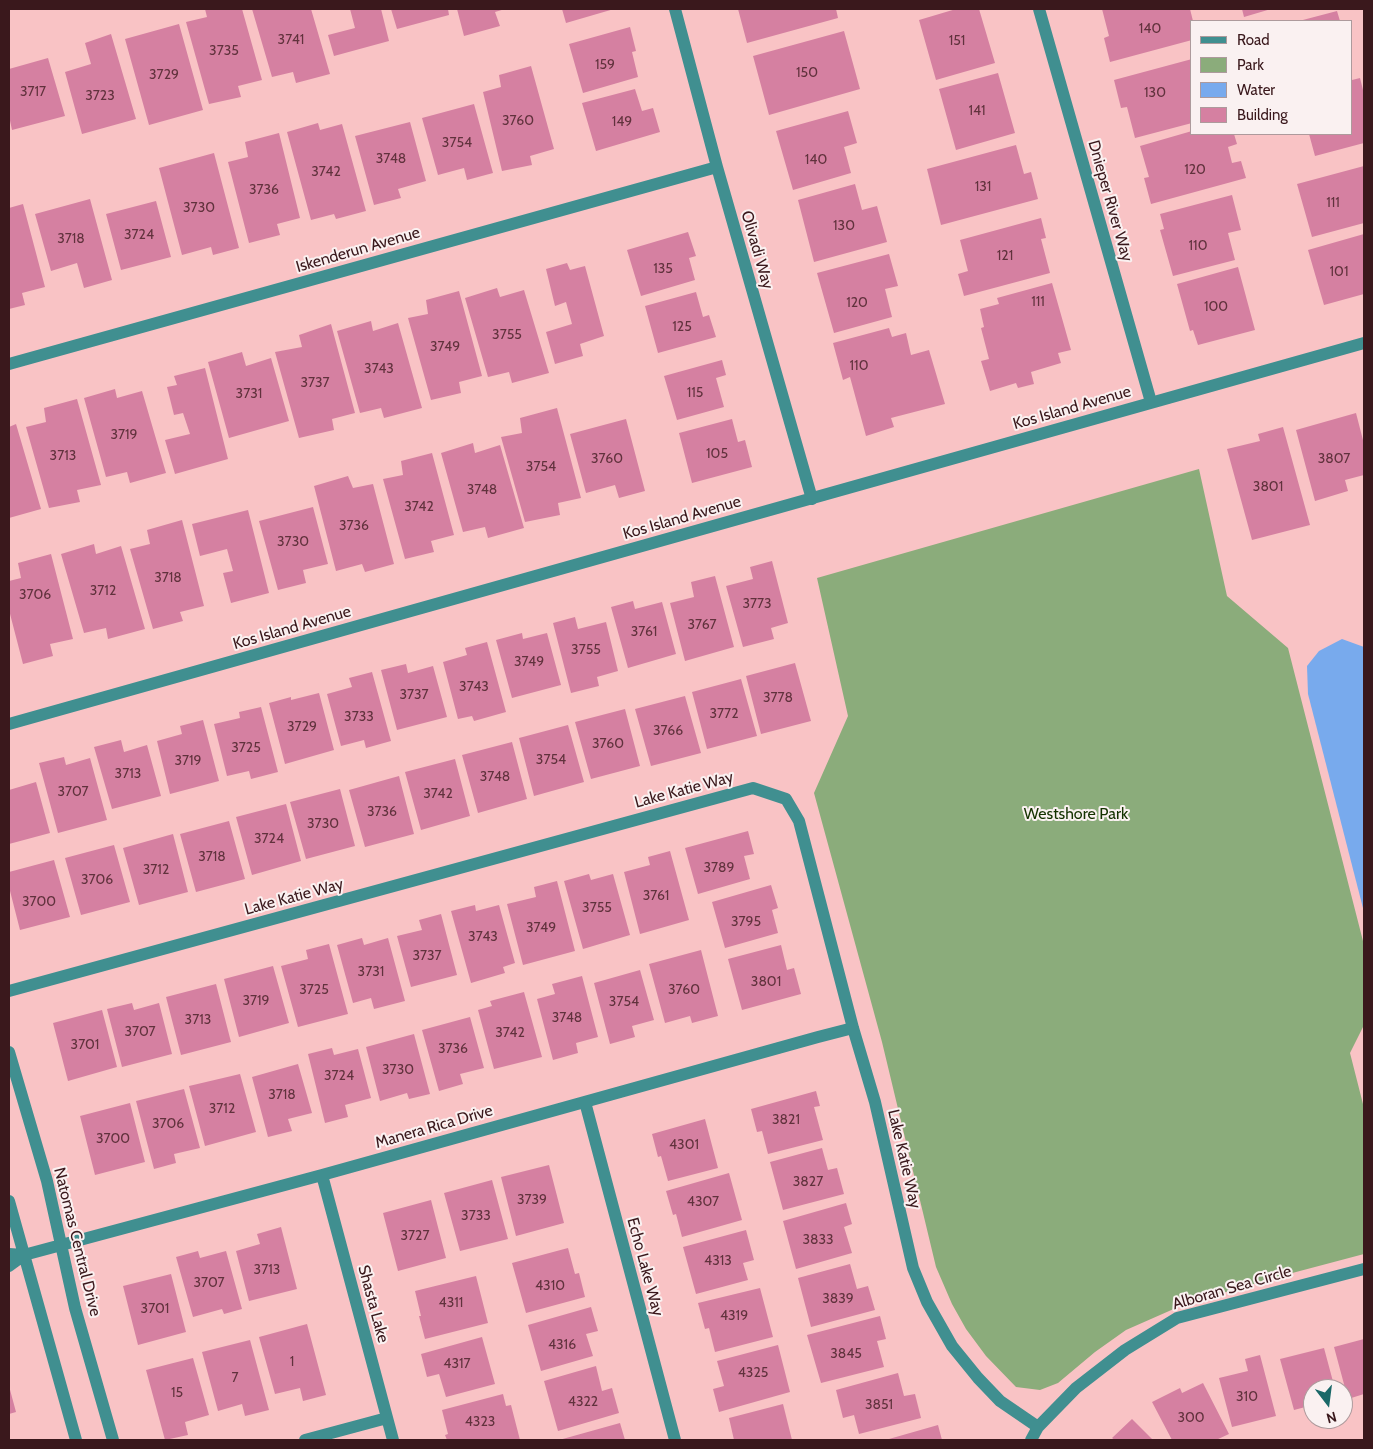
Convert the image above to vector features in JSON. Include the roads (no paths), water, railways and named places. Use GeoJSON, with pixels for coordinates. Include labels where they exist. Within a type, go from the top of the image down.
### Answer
{"type":"FeatureCollection","features":[{"type":"Feature","properties":{"kind":"street","name":"Olivadi Way"},"geometry":{"type":"LineString","coordinates":[[675,9],[716,167],[812,499]]}},
{"type":"Feature","properties":{"kind":"street","name":"Dnieper River Way"},"geometry":{"type":"LineString","coordinates":[[1039,9],[1151,402]]}},
{"type":"Feature","properties":{"kind":"street","name":"Iskenderun Avenue"},"geometry":{"type":"LineString","coordinates":[[9,364],[716,167]]}},
{"type":"Feature","properties":{"kind":"street","name":"Kos Island Avenue"},"geometry":{"type":"LineString","coordinates":[[9,724],[1364,343]]}},
{"type":"Feature","properties":{"kind":"street","name":"Lake Katie Way"},"geometry":{"type":"LineString","coordinates":[[9,991],[753,788],[786,799],[799,821],[853,1028],[875,1102],[913,1268],[927,1302],[952,1346],[1000,1401],[1038,1427]]}},
{"type":"Feature","properties":{"kind":"street","name":"Manera Rica Drive"},"geometry":{"type":"LineString","coordinates":[[9,1266],[24,1255],[61,1244],[322,1175],[853,1028]]}},
{"type":"Feature","properties":{"kind":"street","name":"Natomas Central Drive"},"geometry":{"type":"LineString","coordinates":[[9,1052],[47,1181],[75,1308],[114,1440]]}},
{"type":"Feature","properties":{"kind":"street","name":"Echo Lake Way"},"geometry":{"type":"LineString","coordinates":[[585,1102],[674,1440]]}},
{"type":"Feature","properties":{"kind":"street","name":"Shasta Lake"},"geometry":{"type":"LineString","coordinates":[[322,1175],[393,1440]]}},
{"type":"Feature","properties":{"kind":"street"},"geometry":{"type":"LineString","coordinates":[[9,1201],[76,1440]]}},
{"type":"Feature","properties":{"kind":"street","name":"Manera Rica Drive"},"geometry":{"type":"LineString","coordinates":[[9,1254],[24,1255]]}},
{"type":"Feature","properties":{"kind":"street","name":"Alboran Sea Circle"},"geometry":{"type":"LineString","coordinates":[[1031,1440],[1038,1427],[1076,1388],[1125,1350],[1177,1318],[1364,1270]]}},
{"type":"Feature","properties":{"kind":"street"},"geometry":{"type":"LineString","coordinates":[[305,1440],[387,1418]]}},
{"type":"Feature","properties":{"kind":"water"},"geometry":{"type":"Polygon","coordinates":[[[1342,639],[1364,647],[1364,912],[1308,694],[1307,666],[1319,651],[1342,639]]]}},
{"type":"Feature","properties":{"kind":"park label","name":"Westshore Park"},"geometry":{"type":"Point","coordinates":[1076,814]}}]}
